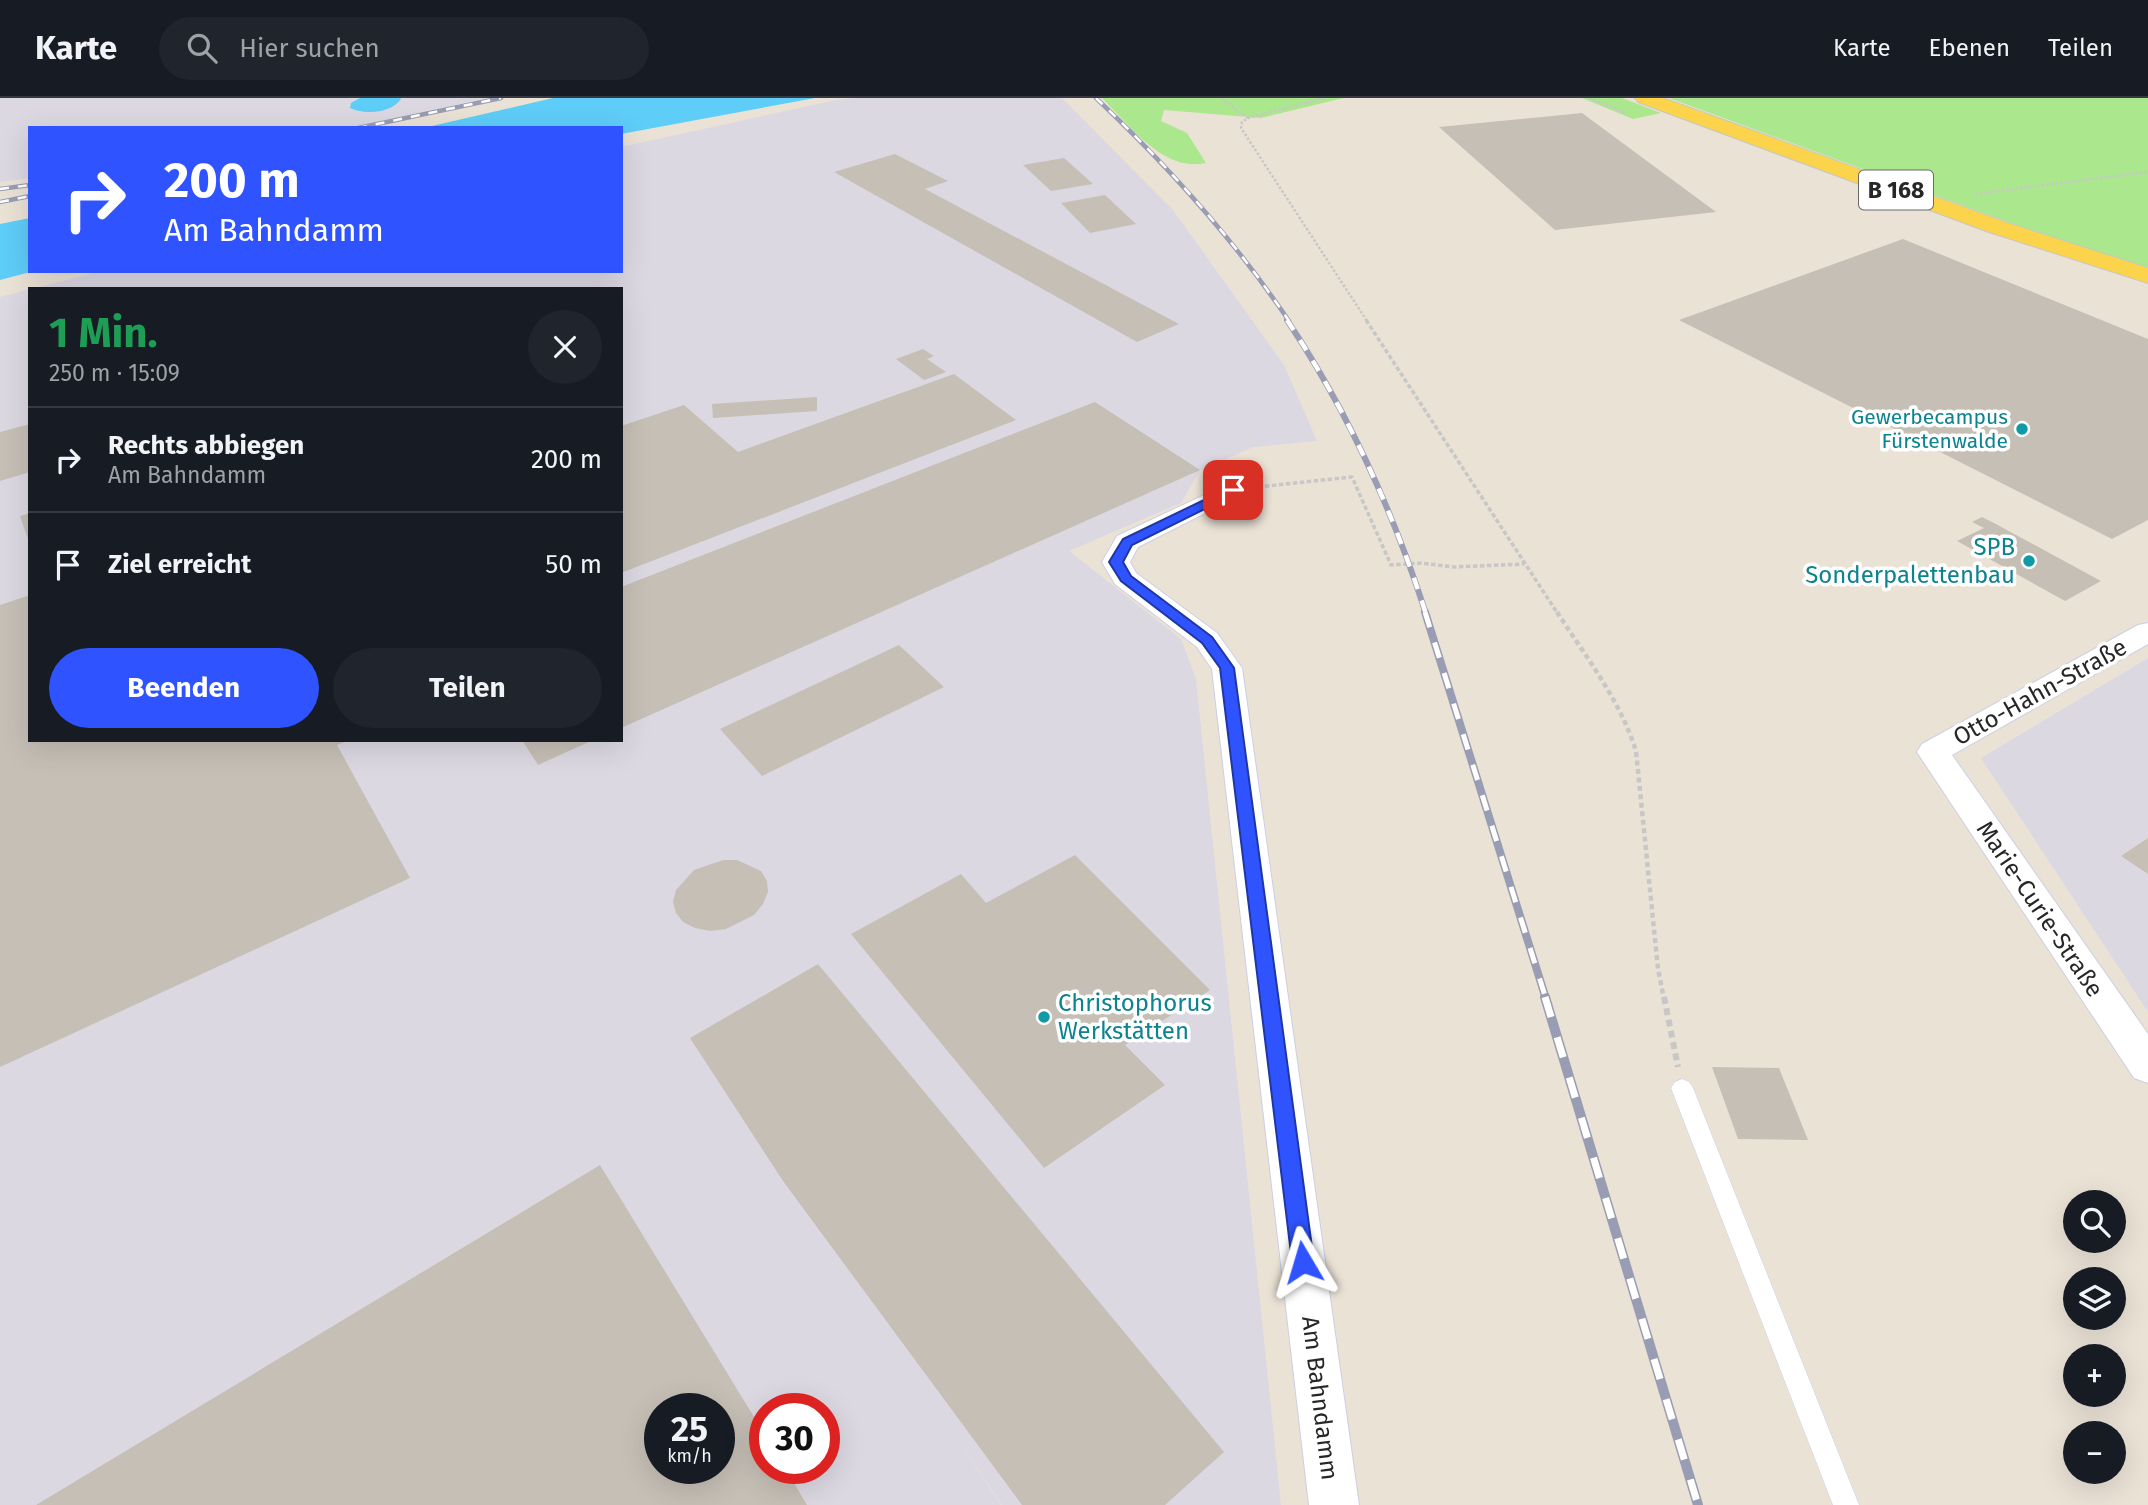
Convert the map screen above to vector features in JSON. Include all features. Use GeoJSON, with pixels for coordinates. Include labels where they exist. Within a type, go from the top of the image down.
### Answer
{"type":"FeatureCollection","features":[{"type":"Feature","properties":{"kind":"main road","name":"B 168"},"geometry":{"type":"LineString","coordinates":[[1638,106],[2148,276]]}},
{"type":"Feature","properties":{"kind":"street","name":"Am Bahndamm"},"geometry":{"type":"LineString","coordinates":[[1233,490],[1127,542],[1116,562],[1125,578],[1207,640],[1227,668],[1334,1505]]}},
{"type":"Feature","properties":{"kind":"street","name":"Otto-Hahn-Straße"},"geometry":{"type":"LineString","coordinates":[[1933,752],[2148,632]]}},
{"type":"Feature","properties":{"kind":"street","name":"Marie-Curie-Straße"},"geometry":{"type":"LineString","coordinates":[[1933,752],[2148,1066]]}},
{"type":"Feature","properties":{"kind":"lane"},"geometry":{"type":"LineString","coordinates":[[1682,1088],[1846,1505]]}},
{"type":"Feature","properties":{"kind":"path"},"geometry":{"type":"LineString","coordinates":[[1221,98],[1248,118]]}},
{"type":"Feature","properties":{"kind":"path"},"geometry":{"type":"LineString","coordinates":[[1324,98],[1248,118],[1241,124],[1244,134],[1296,208],[1344,289],[1608,691],[1634,742],[1658,969],[1682,1088]]}},
{"type":"Feature","properties":{"kind":"path"},"geometry":{"type":"LineString","coordinates":[[1589,98],[1638,106]]}},
{"type":"Feature","properties":{"kind":"path"},"geometry":{"type":"LineString","coordinates":[[1968,196],[2148,172]]}},
{"type":"Feature","properties":{"kind":"path"},"geometry":{"type":"LineString","coordinates":[[1233,490],[1352,477],[1391,565],[1420,563],[1454,567],[1524,564]]}},
{"type":"Feature","properties":{"kind":"shaded area"},"geometry":{"type":"Polygon","coordinates":[[[0,98],[488,98],[356,126],[28,126],[28,178],[0,182],[0,98]]]}},
{"type":"Feature","properties":{"kind":"shaded area"},"geometry":{"type":"Polygon","coordinates":[[[855,98],[1062,98],[1173,210],[1284,365],[1317,441],[1254,447],[1200,470],[1181,503],[1069,551],[1181,639],[1196,679],[1281,1505],[1002,1505],[940,1413],[1001,1505],[0,1505],[0,297],[28,290],[28,742],[623,742],[623,287],[40,287],[93,273],[623,273],[623,147],[855,98]]]}},
{"type":"Feature","properties":{"kind":"shaded area"},"geometry":{"type":"Polygon","coordinates":[[[2148,658],[2148,1012],[1981,758],[2148,658]]]}},
{"type":"Feature","properties":{"kind":"green space"},"geometry":{"type":"Polygon","coordinates":[[[1102,98],[1344,98],[1261,118],[1164,110],[1161,121],[1187,133],[1206,163],[1190,164],[1161,154],[1135,133],[1102,98]]]}},
{"type":"Feature","properties":{"kind":"green space"},"geometry":{"type":"Polygon","coordinates":[[[1582,98],[1622,98],[1661,113],[1633,119],[1582,98]]]}},
{"type":"Feature","properties":{"kind":"green space"},"geometry":{"type":"Polygon","coordinates":[[[1669,98],[2148,98],[2148,269],[2046,236],[1669,98]]]}},
{"type":"Feature","properties":{"kind":"water"},"geometry":{"type":"Polygon","coordinates":[[[360,98],[401,99],[385,110],[363,112],[350,108],[351,103],[360,98]]]}},
{"type":"Feature","properties":{"kind":"water"},"geometry":{"type":"Polygon","coordinates":[[[553,98],[815,98],[623,134],[623,126],[432,126],[553,98]]]}},
{"type":"Feature","properties":{"kind":"water"},"geometry":{"type":"Polygon","coordinates":[[[28,218],[28,273],[0,280],[0,224],[28,218]]]}},
{"type":"Feature","properties":{"kind":"building"},"geometry":{"type":"Polygon","coordinates":[[[1582,113],[1716,212],[1555,230],[1439,127],[1582,113]]]}},
{"type":"Feature","properties":{"kind":"building"},"geometry":{"type":"Polygon","coordinates":[[[895,154],[948,181],[925,189],[1179,324],[1137,342],[834,172],[895,154]]]}},
{"type":"Feature","properties":{"kind":"building"},"geometry":{"type":"Polygon","coordinates":[[[1064,158],[1093,184],[1051,191],[1023,165],[1064,158]]]}},
{"type":"Feature","properties":{"kind":"building"},"geometry":{"type":"Polygon","coordinates":[[[1105,195],[1136,224],[1090,233],[1061,203],[1105,195]]]}},
{"type":"Feature","properties":{"kind":"building","name":"Gewerbecampus Fürstenwalde"},"geometry":{"type":"Polygon","coordinates":[[[1903,239],[2148,339],[2148,520],[2112,539],[1679,320],[1903,239]]]}},
{"type":"Feature","properties":{"kind":"building"},"geometry":{"type":"Polygon","coordinates":[[[923,349],[934,356],[927,359],[946,372],[924,380],[896,359],[923,349]]]}},
{"type":"Feature","properties":{"kind":"building"},"geometry":{"type":"Polygon","coordinates":[[[954,374],[1016,420],[623,572],[623,425],[684,405],[738,452],[954,374]]]}},
{"type":"Feature","properties":{"kind":"building"},"geometry":{"type":"Polygon","coordinates":[[[817,397],[817,411],[713,418],[712,404],[817,397]]]}},
{"type":"Feature","properties":{"kind":"building"},"geometry":{"type":"Polygon","coordinates":[[[1095,402],[1200,470],[623,727],[623,586],[1095,402]]]}},
{"type":"Feature","properties":{"kind":"building"},"geometry":{"type":"Polygon","coordinates":[[[28,425],[28,473],[0,481],[0,432],[28,425]]]}},
{"type":"Feature","properties":{"kind":"building"},"geometry":{"type":"Polygon","coordinates":[[[28,514],[28,539],[20,516],[28,514]]]}},
{"type":"Feature","properties":{"kind":"building","name":"SPB Sonderpalettenbau"},"geometry":{"type":"Polygon","coordinates":[[[1982,517],[2101,581],[2065,601],[1957,541],[1984,528],[1972,522],[1982,517]]]}},
{"type":"Feature","properties":{"kind":"building"},"geometry":{"type":"Polygon","coordinates":[[[28,596],[28,742],[344,742],[337,745],[410,878],[0,1067],[0,605],[28,596]]]}},
{"type":"Feature","properties":{"kind":"building"},"geometry":{"type":"Polygon","coordinates":[[[899,645],[944,687],[762,776],[720,729],[899,645]]]}},
{"type":"Feature","properties":{"kind":"building"},"geometry":{"type":"Polygon","coordinates":[[[523,742],[589,742],[538,765],[523,742]]]}},
{"type":"Feature","properties":{"kind":"building"},"geometry":{"type":"Polygon","coordinates":[[[2148,838],[2148,874],[2121,856],[2148,838]]]}},
{"type":"Feature","properties":{"kind":"building","name":"Christophorus Werkstätten"},"geometry":{"type":"Polygon","coordinates":[[[1075,855],[1210,990],[1125,1045],[1165,1085],[1044,1168],[851,934],[961,874],[986,903],[1075,855]]]}},
{"type":"Feature","properties":{"kind":"building"},"geometry":{"type":"Polygon","coordinates":[[[723,860],[737,860],[761,871],[767,881],[768,892],[763,904],[754,915],[726,929],[710,931],[683,922],[676,913],[673,902],[676,890],[694,870],[723,860]]]}},
{"type":"Feature","properties":{"kind":"building"},"geometry":{"type":"Polygon","coordinates":[[[818,964],[1224,1452],[1165,1505],[1022,1505],[783,1181],[690,1038],[818,964]]]}},
{"type":"Feature","properties":{"kind":"building"},"geometry":{"type":"Polygon","coordinates":[[[1712,1067],[1779,1068],[1808,1140],[1738,1139],[1712,1067]]]}},
{"type":"Feature","properties":{"kind":"building"},"geometry":{"type":"Polygon","coordinates":[[[600,1165],[749,1409],[749,1484],[795,1484],[807,1505],[36,1505],[600,1165]]]}},
{"type":"Feature","properties":{"kind":"railway"},"geometry":{"type":"LineString","coordinates":[[368,126],[501,98]]}},
{"type":"Feature","properties":{"kind":"railway"},"geometry":{"type":"LineString","coordinates":[[1096,98],[1199,204],[1268,290],[1289,321]]}},
{"type":"Feature","properties":{"kind":"railway"},"geometry":{"type":"LineString","coordinates":[[0,189],[28,185]]}},
{"type":"Feature","properties":{"kind":"railway"},"geometry":{"type":"LineString","coordinates":[[0,202],[28,196]]}},
{"type":"Feature","properties":{"kind":"railway"},"geometry":{"type":"LineString","coordinates":[[1287,320],[1329,389],[1367,462],[1399,537],[1426,614]]}},
{"type":"Feature","properties":{"kind":"railway"},"geometry":{"type":"LineString","coordinates":[[1425,612],[1546,999]]}},
{"type":"Feature","properties":{"kind":"railway"},"geometry":{"type":"LineString","coordinates":[[1545,997],[1698,1505]]}},
{"type":"Feature","properties":{"kind":"place","name":"Gewerbecampus Fürstenwalde"},"geometry":{"type":"Point","coordinates":[2022,429]}},
{"type":"Feature","properties":{"kind":"place","name":"SPB Sonderpalettenbau"},"geometry":{"type":"Point","coordinates":[2029,561]}},
{"type":"Feature","properties":{"kind":"place","name":"Christophorus Werkstätten"},"geometry":{"type":"Point","coordinates":[1044,1017]}},
{"type":"Feature","properties":{"kind":"route"},"geometry":{"type":"LineString","coordinates":[[1233,490],[1127,542],[1116,562],[1125,578],[1207,640],[1227,668],[1303,1262]]}}]}
